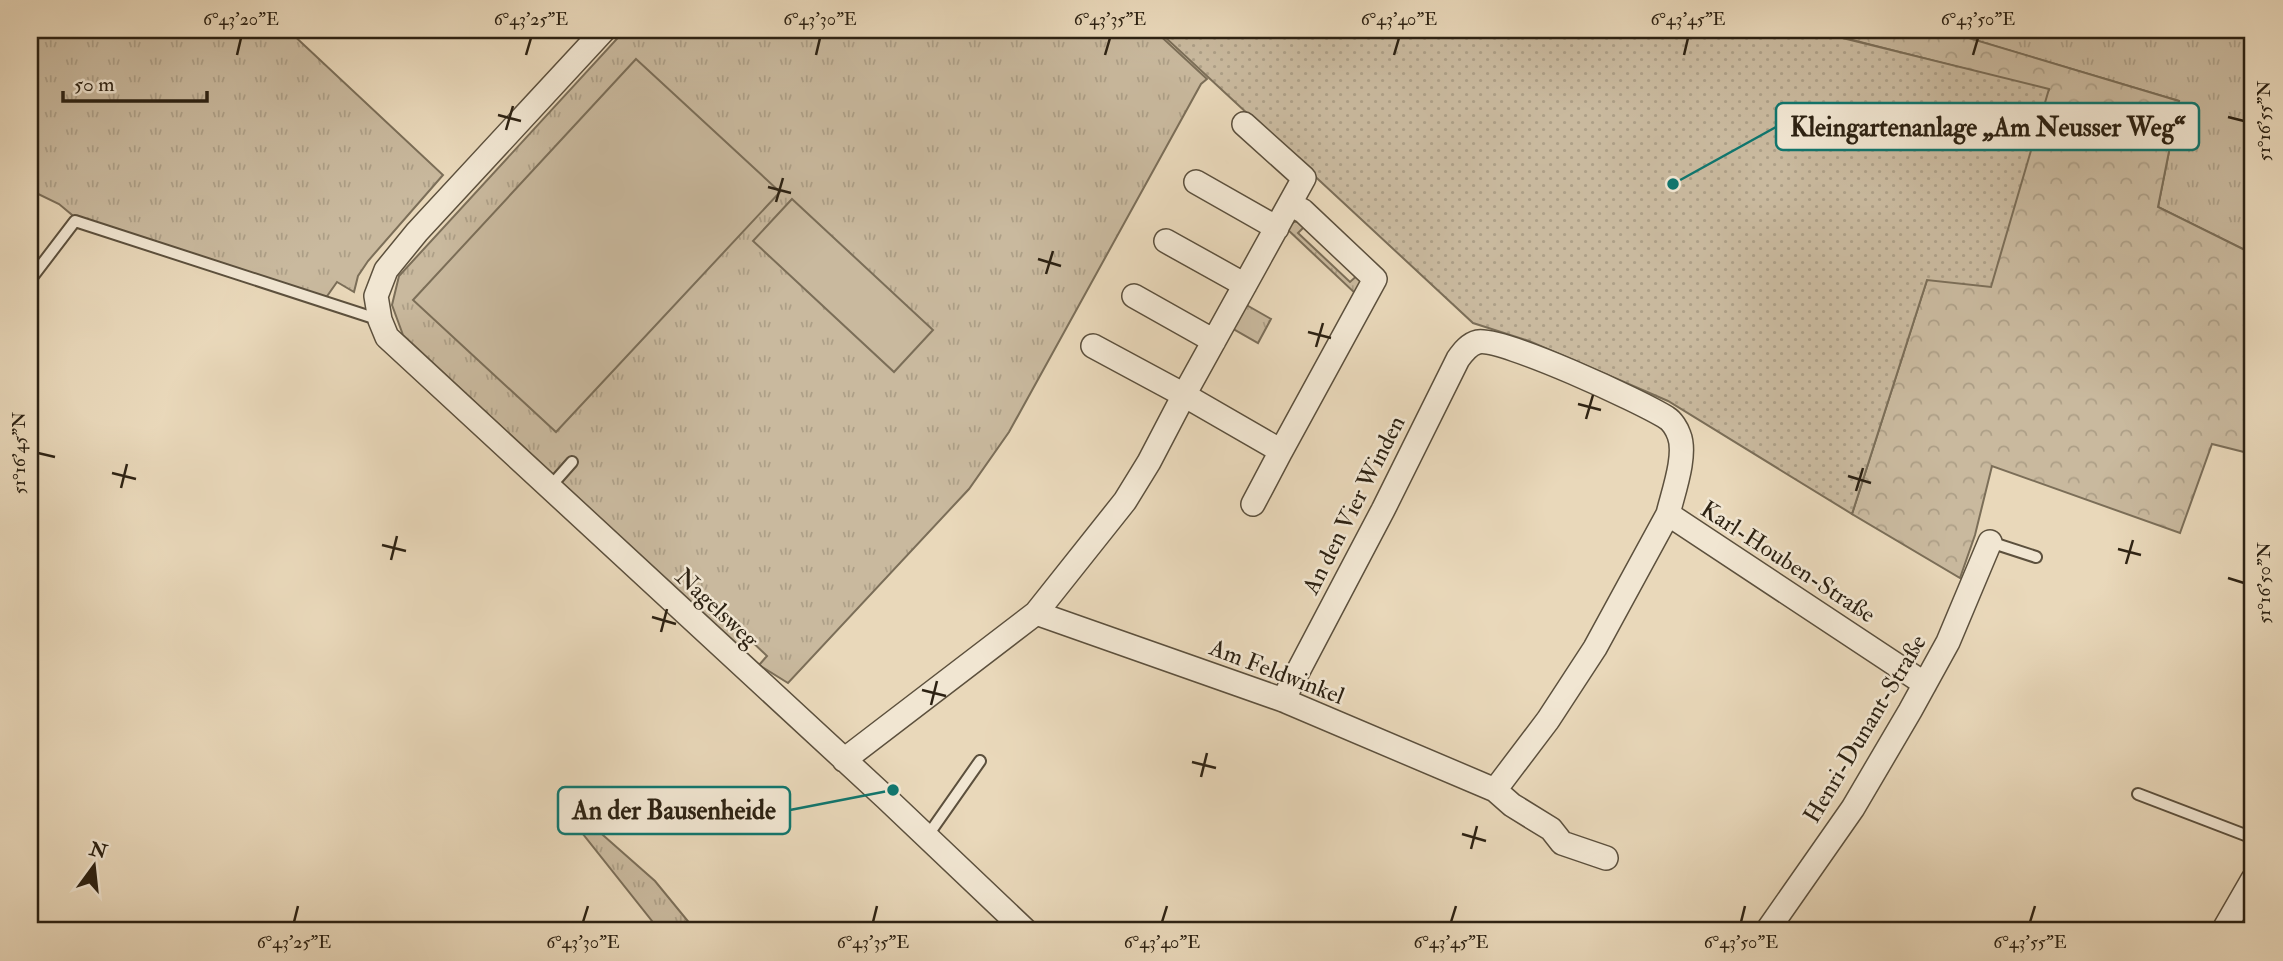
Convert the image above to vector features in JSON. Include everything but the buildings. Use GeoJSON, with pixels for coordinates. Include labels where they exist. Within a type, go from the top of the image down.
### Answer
{"type":"FeatureCollection","features":[{"type":"Feature","properties":{"kind":"street"},"geometry":{"type":"LineString","coordinates":[[380,320],[376,296],[386,270],[417,232],[604,30]]}},
{"type":"Feature","properties":{"kind":"street"},"geometry":{"type":"LineString","coordinates":[[844,760],[1036,613],[1125,501],[1304,178],[1244,124]]}},
{"type":"Feature","properties":{"kind":"street"},"geometry":{"type":"LineString","coordinates":[[1196,182],[1278,228]]}},
{"type":"Feature","properties":{"kind":"street"},"geometry":{"type":"LineString","coordinates":[[1252,504],[1376,279],[1303,211],[1290,204]]}},
{"type":"Feature","properties":{"kind":"street"},"geometry":{"type":"LineString","coordinates":[[1166,241],[1245,285]]}},
{"type":"Feature","properties":{"kind":"street"},"geometry":{"type":"LineString","coordinates":[[1134,296],[1214,341]]}},
{"type":"Feature","properties":{"kind":"street","name":"Nagelsweg"},"geometry":{"type":"LineString","coordinates":[[380,320],[387,337],[1026,931]]}},
{"type":"Feature","properties":{"kind":"street","name":"Karl-Houben-Straße"},"geometry":{"type":"LineString","coordinates":[[1479,341],[1514,348],[1625,396],[1670,420],[1680,436],[1682,454],[1668,514],[1925,684]]}},
{"type":"Feature","properties":{"kind":"street","name":"An den Vier Winden"},"geometry":{"type":"LineString","coordinates":[[1283,699],[1383,510],[1458,359],[1466,348],[1479,341]]}},
{"type":"Feature","properties":{"kind":"street"},"geometry":{"type":"LineString","coordinates":[[1093,346],[1281,451]]}},
{"type":"Feature","properties":{"kind":"street"},"geometry":{"type":"LineString","coordinates":[[1495,790],[1548,720],[1595,648],[1668,514]]}},
{"type":"Feature","properties":{"kind":"street","name":"Henri-Dunant-Straße"},"geometry":{"type":"LineString","coordinates":[[1767,931],[1853,808],[1925,684],[1948,642],[1990,542]]}},
{"type":"Feature","properties":{"kind":"street","name":"Am Feldwinkel"},"geometry":{"type":"LineString","coordinates":[[1036,613],[1283,699],[1495,790],[1511,805],[1551,829],[1562,843],[1606,858]]}},
{"type":"Feature","properties":{"kind":"street"},"geometry":{"type":"LineString","coordinates":[[2223,931],[2253,879]]}},
{"type":"Feature","properties":{"kind":"lane"},"geometry":{"type":"LineString","coordinates":[[30,280],[75,221],[380,320]]}},
{"type":"Feature","properties":{"kind":"lane"},"geometry":{"type":"LineString","coordinates":[[549,488],[572,462]]}},
{"type":"Feature","properties":{"kind":"lane"},"geometry":{"type":"LineString","coordinates":[[1990,542],[2036,556]]}},
{"type":"Feature","properties":{"kind":"lane"},"geometry":{"type":"LineString","coordinates":[[926,838],[981,761]]}},
{"type":"Feature","properties":{"kind":"lane"},"geometry":{"type":"LineString","coordinates":[[2138,794],[2253,838]]}},
{"type":"Feature","properties":{"kind":"green space"},"geometry":{"type":"Polygon","coordinates":[[[30,30],[288,30],[443,175],[368,261],[358,276],[354,292],[337,282],[325,299],[77,219],[59,204],[30,190],[30,30]]]}},
{"type":"Feature","properties":{"kind":"green space"},"geometry":{"type":"Polygon","coordinates":[[[625,30],[1154,30],[1207,79],[1201,84],[1009,432],[969,489],[788,683],[759,665],[767,656],[746,636],[736,645],[403,335],[392,305],[399,276],[625,30]]]}},
{"type":"Feature","properties":{"kind":"green space"},"geometry":{"type":"Polygon","coordinates":[[[1175,30],[1810,30],[2049,89],[1991,287],[1927,280],[1852,514],[1668,401],[1529,341],[1473,323],[1167,39],[1175,30]]]}},
{"type":"Feature","properties":{"kind":"green space"},"geometry":{"type":"Polygon","coordinates":[[[1813,30],[1942,30],[2179,101],[2158,207],[2253,254],[2253,428],[2244,452],[2212,444],[2180,533],[1992,466],[1975,535],[1960,578],[1852,514],[1927,280],[2049,90],[1813,30]]]}},
{"type":"Feature","properties":{"kind":"green space"},"geometry":{"type":"Polygon","coordinates":[[[1941,30],[2253,30],[2253,254],[2158,207],[2179,101],[1941,30]]]}},
{"type":"Feature","properties":{"kind":"green space"},"geometry":{"type":"Polygon","coordinates":[[[636,59],[780,192],[556,432],[413,300],[636,59]]]}},
{"type":"Feature","properties":{"kind":"green space"},"geometry":{"type":"Polygon","coordinates":[[[792,199],[933,330],[894,372],[753,241],[792,199]]]}},
{"type":"Feature","properties":{"kind":"green space"},"geometry":{"type":"Polygon","coordinates":[[[1301,221],[1308,223],[1298,233],[1350,282],[1361,272],[1363,279],[1358,296],[1286,228],[1301,221]]]}},
{"type":"Feature","properties":{"kind":"green space"},"geometry":{"type":"Polygon","coordinates":[[[1243,303],[1271,319],[1258,343],[1230,327],[1243,303]]]}},
{"type":"Feature","properties":{"kind":"green space"},"geometry":{"type":"Polygon","coordinates":[[[587,821],[655,881],[696,931],[660,931],[579,829],[587,821]]]}},
{"type":"Feature","properties":{"kind":"place","name":"Kleingartenanlage „Am Neusser Weg“"},"geometry":{"type":"Point","coordinates":[1673,184]}},
{"type":"Feature","properties":{"kind":"place","name":"An der Bausenheide"},"geometry":{"type":"Point","coordinates":[893,790]}}]}
